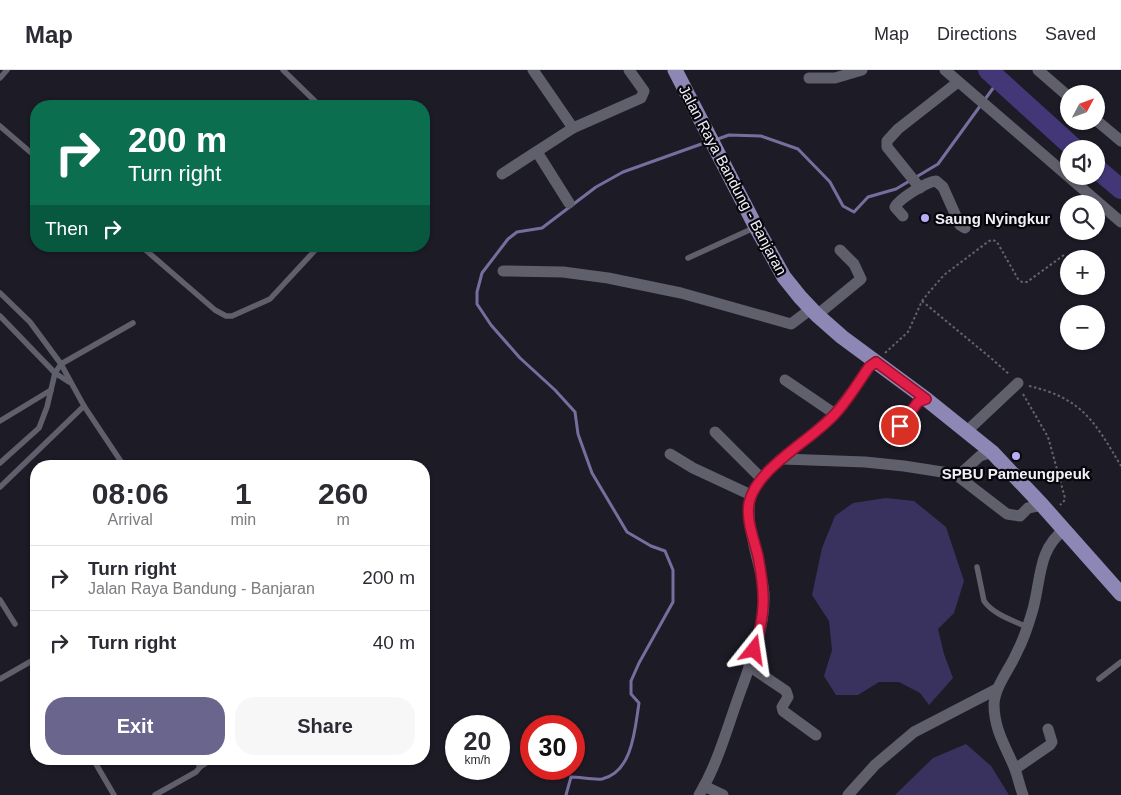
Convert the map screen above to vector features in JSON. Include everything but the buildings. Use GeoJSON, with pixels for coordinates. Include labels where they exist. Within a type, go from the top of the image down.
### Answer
{"type":"FeatureCollection","features":[{"type":"Feature","properties":{"kind":"main road","name":"Jalan Raya Bandung - Banjaran"},"geometry":{"type":"LineString","coordinates":[[675,70],[715,150],[784,276],[814,312],[992,452],[1121,594]]}},
{"type":"Feature","properties":{"kind":"street"},"geometry":{"type":"LineString","coordinates":[[533,70],[573,128]]}},
{"type":"Feature","properties":{"kind":"street"},"geometry":{"type":"LineString","coordinates":[[502,174],[573,128],[641,98],[644,91],[629,70]]}},
{"type":"Feature","properties":{"kind":"street"},"geometry":{"type":"LineString","coordinates":[[809,78],[835,78],[862,70]]}},
{"type":"Feature","properties":{"kind":"street"},"geometry":{"type":"LineString","coordinates":[[945,70],[1121,222]]}},
{"type":"Feature","properties":{"kind":"street"},"geometry":{"type":"LineString","coordinates":[[1038,70],[1060,89]]}},
{"type":"Feature","properties":{"kind":"street"},"geometry":{"type":"LineString","coordinates":[[919,187],[887,147],[887,141],[898,129],[958,82]]}},
{"type":"Feature","properties":{"kind":"street"},"geometry":{"type":"LineString","coordinates":[[1105,127],[1121,140]]}},
{"type":"Feature","properties":{"kind":"street"},"geometry":{"type":"LineString","coordinates":[[536,152],[569,203]]}},
{"type":"Feature","properties":{"kind":"street"},"geometry":{"type":"LineString","coordinates":[[903,216],[895,207],[919,187],[936,181],[943,187],[960,224],[965,228]]}},
{"type":"Feature","properties":{"kind":"street"},"geometry":{"type":"LineString","coordinates":[[503,271],[563,272],[608,278],[681,293],[791,324],[814,312],[861,279],[854,264],[840,250]]}},
{"type":"Feature","properties":{"kind":"street"},"geometry":{"type":"LineString","coordinates":[[723,795],[702,790],[716,760],[760,634],[764,594],[750,522],[749,505],[752,495],[761,478],[835,414],[869,367],[876,362]]}},
{"type":"Feature","properties":{"kind":"street"},"geometry":{"type":"LineString","coordinates":[[785,380],[835,414]]}},
{"type":"Feature","properties":{"kind":"street"},"geometry":{"type":"LineString","coordinates":[[967,431],[1018,383]]}},
{"type":"Feature","properties":{"kind":"street"},"geometry":{"type":"LineString","coordinates":[[715,432],[761,478]]}},
{"type":"Feature","properties":{"kind":"street"},"geometry":{"type":"LineString","coordinates":[[958,476],[980,456],[992,452]]}},
{"type":"Feature","properties":{"kind":"street"},"geometry":{"type":"LineString","coordinates":[[670,454],[693,468],[752,495]]}},
{"type":"Feature","properties":{"kind":"street"},"geometry":{"type":"LineString","coordinates":[[783,459],[865,462],[904,466],[958,476],[1010,516],[1020,516],[1028,508],[1046,510]]}},
{"type":"Feature","properties":{"kind":"street"},"geometry":{"type":"LineString","coordinates":[[1023,795],[1015,769],[997,728],[994,703],[997,689],[1018,652],[1027,627],[1036,596],[1043,559],[1053,538],[1064,530]]}},
{"type":"Feature","properties":{"kind":"street"},"geometry":{"type":"LineString","coordinates":[[749,666],[786,691],[788,697],[782,707],[783,711],[816,735]]}},
{"type":"Feature","properties":{"kind":"street"},"geometry":{"type":"LineString","coordinates":[[848,795],[875,765],[914,732],[997,689]]}},
{"type":"Feature","properties":{"kind":"street"},"geometry":{"type":"LineString","coordinates":[[1015,769],[1050,745],[1052,742],[1048,729]]}},
{"type":"Feature","properties":{"kind":"lane"},"geometry":{"type":"LineString","coordinates":[[0,78],[7,70]]}},
{"type":"Feature","properties":{"kind":"lane"},"geometry":{"type":"LineString","coordinates":[[283,70],[314,100]]}},
{"type":"Feature","properties":{"kind":"lane"},"geometry":{"type":"LineString","coordinates":[[0,126],[30,152]]}},
{"type":"Feature","properties":{"kind":"lane"},"geometry":{"type":"LineString","coordinates":[[688,258],[756,227]]}},
{"type":"Feature","properties":{"kind":"lane"},"geometry":{"type":"LineString","coordinates":[[148,252],[215,310],[226,316],[232,316],[270,299],[313,252]]}},
{"type":"Feature","properties":{"kind":"lane"},"geometry":{"type":"LineString","coordinates":[[0,293],[30,322],[61,364],[84,406],[120,460]]}},
{"type":"Feature","properties":{"kind":"lane"},"geometry":{"type":"LineString","coordinates":[[0,316],[55,373],[70,382]]}},
{"type":"Feature","properties":{"kind":"lane"},"geometry":{"type":"LineString","coordinates":[[0,463],[39,428],[55,373],[61,364],[133,323]]}},
{"type":"Feature","properties":{"kind":"lane"},"geometry":{"type":"LineString","coordinates":[[0,421],[51,390]]}},
{"type":"Feature","properties":{"kind":"lane"},"geometry":{"type":"LineString","coordinates":[[890,438],[910,415],[918,402],[926,399]]}},
{"type":"Feature","properties":{"kind":"lane"},"geometry":{"type":"LineString","coordinates":[[0,487],[84,406]]}},
{"type":"Feature","properties":{"kind":"lane"},"geometry":{"type":"LineString","coordinates":[[977,567],[986,605],[1027,627]]}},
{"type":"Feature","properties":{"kind":"lane"},"geometry":{"type":"LineString","coordinates":[[0,600],[15,624]]}},
{"type":"Feature","properties":{"kind":"lane"},"geometry":{"type":"LineString","coordinates":[[0,679],[30,662]]}},
{"type":"Feature","properties":{"kind":"lane"},"geometry":{"type":"LineString","coordinates":[[1099,679],[1121,662]]}},
{"type":"Feature","properties":{"kind":"lane"},"geometry":{"type":"LineString","coordinates":[[96,765],[114,795]]}},
{"type":"Feature","properties":{"kind":"lane"},"geometry":{"type":"LineString","coordinates":[[154,795],[196,772],[204,765]]}},
{"type":"Feature","properties":{"kind":"path"},"geometry":{"type":"LineString","coordinates":[[876,362],[908,332],[922,302],[944,275],[993,240],[997,242],[1018,279],[1022,282],[1027,282],[1060,258]]}},
{"type":"Feature","properties":{"kind":"path"},"geometry":{"type":"LineString","coordinates":[[922,302],[992,359],[1018,383],[1030,408],[1048,437],[1065,498],[1064,501],[1046,510]]}},
{"type":"Feature","properties":{"kind":"path"},"geometry":{"type":"LineString","coordinates":[[1018,383],[1048,390],[1089,416],[1121,466]]}},
{"type":"Feature","properties":{"kind":"shaded area"},"geometry":{"type":"Polygon","coordinates":[[[886,498],[914,501],[946,527],[964,581],[954,613],[938,629],[944,654],[953,678],[929,705],[920,693],[899,682],[879,682],[858,695],[836,695],[824,676],[832,650],[829,621],[812,595],[822,548],[835,516],[853,503],[886,498]]]}},
{"type":"Feature","properties":{"kind":"shaded area"},"geometry":{"type":"Polygon","coordinates":[[[966,744],[991,766],[1009,795],[895,795],[933,758],[966,744]]]}},
{"type":"Feature","properties":{"kind":"waterway"},"geometry":{"type":"LineString","coordinates":[[988,70],[1065,140]]}},
{"type":"Feature","properties":{"kind":"waterway"},"geometry":{"type":"LineString","coordinates":[[715,140],[729,135],[761,136],[798,149],[830,182],[843,206],[854,212],[868,197],[896,189],[938,164],[999,80]]}},
{"type":"Feature","properties":{"kind":"waterway"},"geometry":{"type":"LineString","coordinates":[[566,795],[571,777],[602,779],[612,775],[620,768],[631,748],[639,703],[631,694],[631,681],[673,602],[673,570],[665,551],[651,546],[627,532],[592,473],[578,434],[575,412],[555,390],[520,358],[491,325],[477,304],[477,292],[482,273],[508,239],[517,232],[542,228],[596,187],[623,172],[707,142]]}},
{"type":"Feature","properties":{"kind":"waterway"},"geometry":{"type":"LineString","coordinates":[[1105,176],[1121,189]]}},
{"type":"Feature","properties":{"kind":"place","name":"Saung Nyingkur"},"geometry":{"type":"Point","coordinates":[925,218]}},
{"type":"Feature","properties":{"kind":"place","name":"SPBU Pameungpeuk"},"geometry":{"type":"Point","coordinates":[1016,456]}},
{"type":"Feature","properties":{"kind":"route"},"geometry":{"type":"LineString","coordinates":[[754,650],[760,634],[764,594],[750,522],[749,505],[761,478],[835,414],[869,367],[876,362],[926,399],[918,402],[900,426]]}}]}
